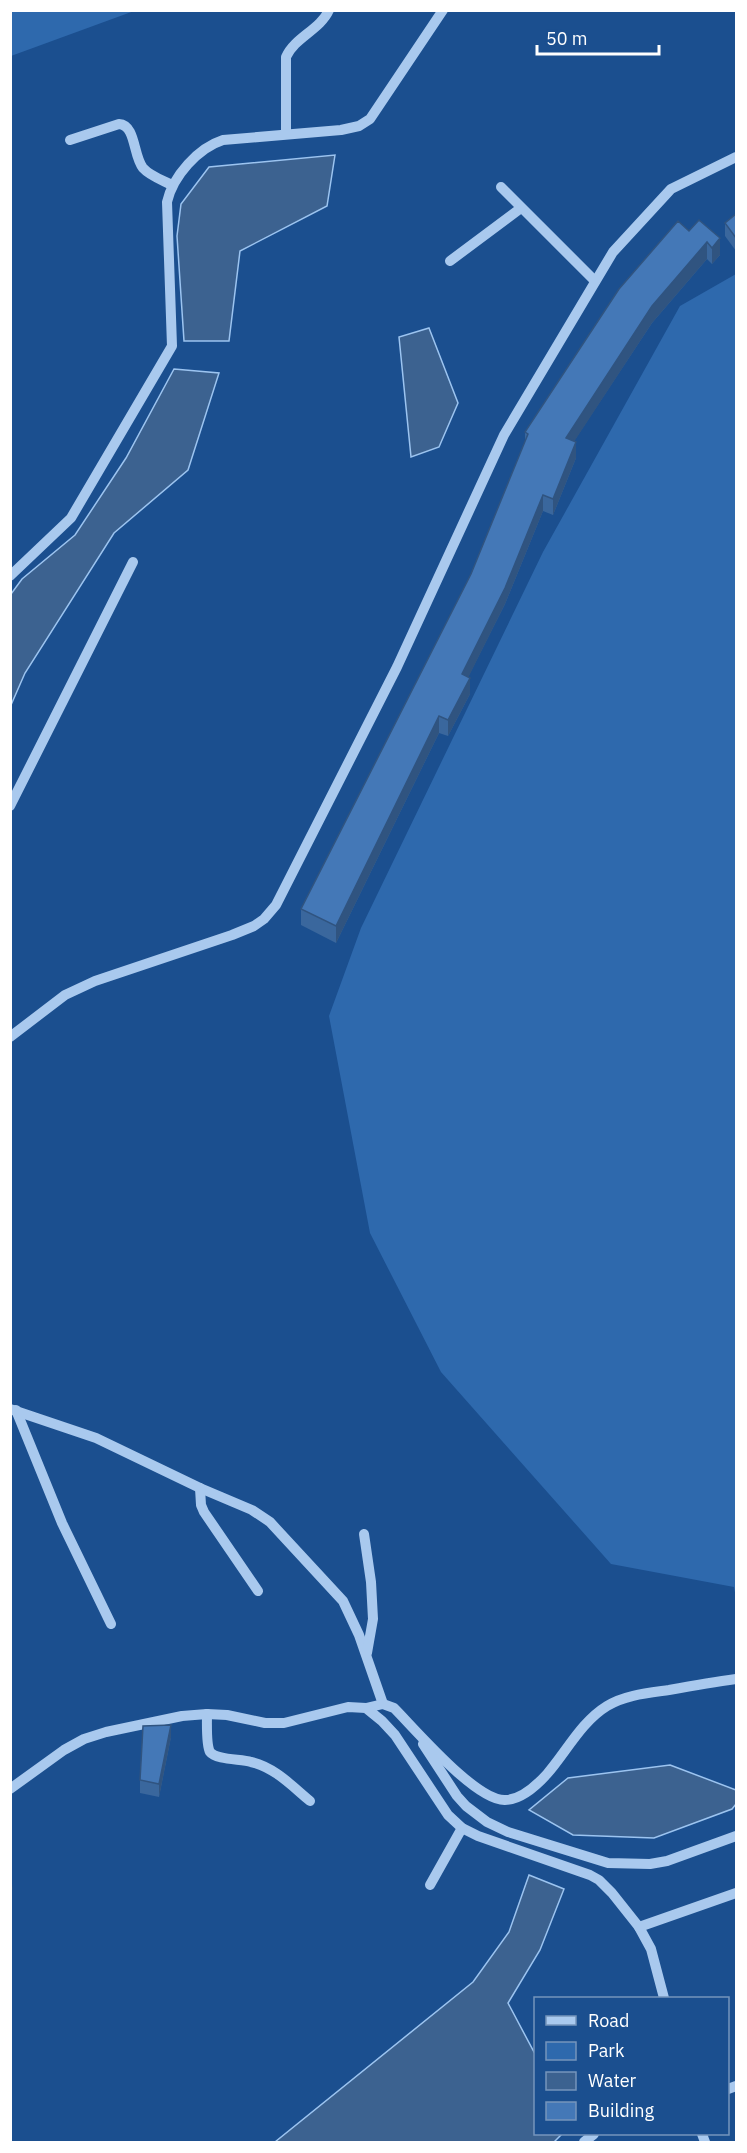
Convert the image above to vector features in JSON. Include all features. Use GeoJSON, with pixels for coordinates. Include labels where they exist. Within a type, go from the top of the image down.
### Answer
{"type":"FeatureCollection","features":[{"type":"Feature","properties":{"kind":"street"},"geometry":{"type":"LineString","coordinates":[[286,134],[287,54],[324,21],[329,10]]}},
{"type":"Feature","properties":{"kind":"street"},"geometry":{"type":"LineString","coordinates":[[10,576],[71,518],[172,346],[166,222],[167,202],[172,185],[193,159],[212,144],[224,140],[342,130],[358,126],[370,119],[443,10]]}},
{"type":"Feature","properties":{"kind":"street"},"geometry":{"type":"LineString","coordinates":[[69,140],[123,124],[128,129],[138,160],[144,169],[172,185]]}},
{"type":"Feature","properties":{"kind":"street"},"geometry":{"type":"LineString","coordinates":[[10,1037],[65,995],[95,981],[247,929],[264,919],[276,905],[397,667],[504,435],[595,281],[613,252],[671,189],[736,158]]}},
{"type":"Feature","properties":{"kind":"street"},"geometry":{"type":"LineString","coordinates":[[501,188],[595,281]]}},
{"type":"Feature","properties":{"kind":"street"},"geometry":{"type":"LineString","coordinates":[[450,261],[521,208]]}},
{"type":"Feature","properties":{"kind":"street"},"geometry":{"type":"LineString","coordinates":[[10,806],[133,562]]}},
{"type":"Feature","properties":{"kind":"street"},"geometry":{"type":"LineString","coordinates":[[13,1410],[96,1438],[200,1488],[252,1510],[270,1522],[343,1601],[359,1635],[383,1704]]}},
{"type":"Feature","properties":{"kind":"street"},"geometry":{"type":"LineString","coordinates":[[13,1410],[62,1522],[111,1624]]}},
{"type":"Feature","properties":{"kind":"street"},"geometry":{"type":"LineString","coordinates":[[200,1488],[202,1509],[258,1591]]}},
{"type":"Feature","properties":{"kind":"street"},"geometry":{"type":"LineString","coordinates":[[364,1534],[371,1582],[373,1619],[366,1656]]}},
{"type":"Feature","properties":{"kind":"street"},"geometry":{"type":"LineString","coordinates":[[10,1789],[64,1749],[84,1738],[138,1725],[182,1716],[207,1714],[226,1715],[265,1723],[284,1723],[348,1707],[366,1708],[383,1704],[394,1708],[458,1774],[479,1790],[499,1800],[508,1800],[517,1797],[546,1775],[583,1727],[596,1713],[609,1705],[633,1696],[736,1679]]}},
{"type":"Feature","properties":{"kind":"street"},"geometry":{"type":"LineString","coordinates":[[366,1708],[395,1735],[448,1815],[462,1828],[478,1836],[590,1875],[612,1893],[639,1927],[651,1949],[664,1997]]}},
{"type":"Feature","properties":{"kind":"street"},"geometry":{"type":"LineString","coordinates":[[207,1714],[208,1747],[211,1753],[253,1762],[284,1779],[310,1801]]}},
{"type":"Feature","properties":{"kind":"street"},"geometry":{"type":"LineString","coordinates":[[412,1726],[448,1785],[462,1801],[487,1821],[508,1832],[608,1863],[620,1864],[650,1864],[667,1861],[736,1836]]}},
{"type":"Feature","properties":{"kind":"street"},"geometry":{"type":"LineString","coordinates":[[430,1884],[462,1828]]}},
{"type":"Feature","properties":{"kind":"street"},"geometry":{"type":"LineString","coordinates":[[639,1927],[736,1893]]}},
{"type":"Feature","properties":{"kind":"green space"},"geometry":{"type":"Polygon","coordinates":[[[11,10],[134,10],[134,11],[11,56],[11,10]]]}},
{"type":"Feature","properties":{"kind":"green space"},"geometry":{"type":"Polygon","coordinates":[[[736,274],[736,1598],[734,1587],[611,1564],[441,1372],[370,1233],[329,1016],[361,928],[543,552],[680,306],[736,274]]]}},
{"type":"Feature","properties":{"kind":"water"},"geometry":{"type":"Polygon","coordinates":[[[335,155],[327,206],[240,251],[229,341],[184,341],[177,236],[181,204],[209,167],[335,155]]]}},
{"type":"Feature","properties":{"kind":"water"},"geometry":{"type":"Polygon","coordinates":[[[429,328],[458,403],[439,447],[411,457],[399,337],[429,328]]]}},
{"type":"Feature","properties":{"kind":"water"},"geometry":{"type":"Polygon","coordinates":[[[174,369],[219,373],[188,470],[114,533],[25,673],[11,705],[11,594],[22,579],[75,535],[126,458],[174,369]]]}},
{"type":"Feature","properties":{"kind":"water"},"geometry":{"type":"Polygon","coordinates":[[[670,1765],[736,1790],[736,1804],[732,1809],[654,1838],[573,1835],[529,1810],[568,1778],[670,1765]]]}},
{"type":"Feature","properties":{"kind":"water"},"geometry":{"type":"Polygon","coordinates":[[[529,1875],[564,1889],[540,1950],[508,2003],[534,2052],[534,2135],[561,2135],[554,2142],[275,2142],[473,1982],[509,1932],[529,1875]]]}},
{"type":"Feature","properties":{"kind":"building"},"geometry":{"type":"Polygon","coordinates":[[[736,214],[736,238],[725,223],[736,214]]]}},
{"type":"Feature","properties":{"kind":"building"},"geometry":{"type":"Polygon","coordinates":[[[699,220],[720,238],[712,248],[707,242],[652,306],[566,438],[576,442],[553,499],[543,495],[505,588],[462,674],[470,678],[448,720],[439,716],[336,926],[301,909],[471,574],[528,434],[525,432],[619,289],[678,221],[689,231],[699,220]]]}},
{"type":"Feature","properties":{"kind":"building"},"geometry":{"type":"Polygon","coordinates":[[[171,1725],[159,1784],[140,1780],[143,1726],[171,1725]]]}}]}
